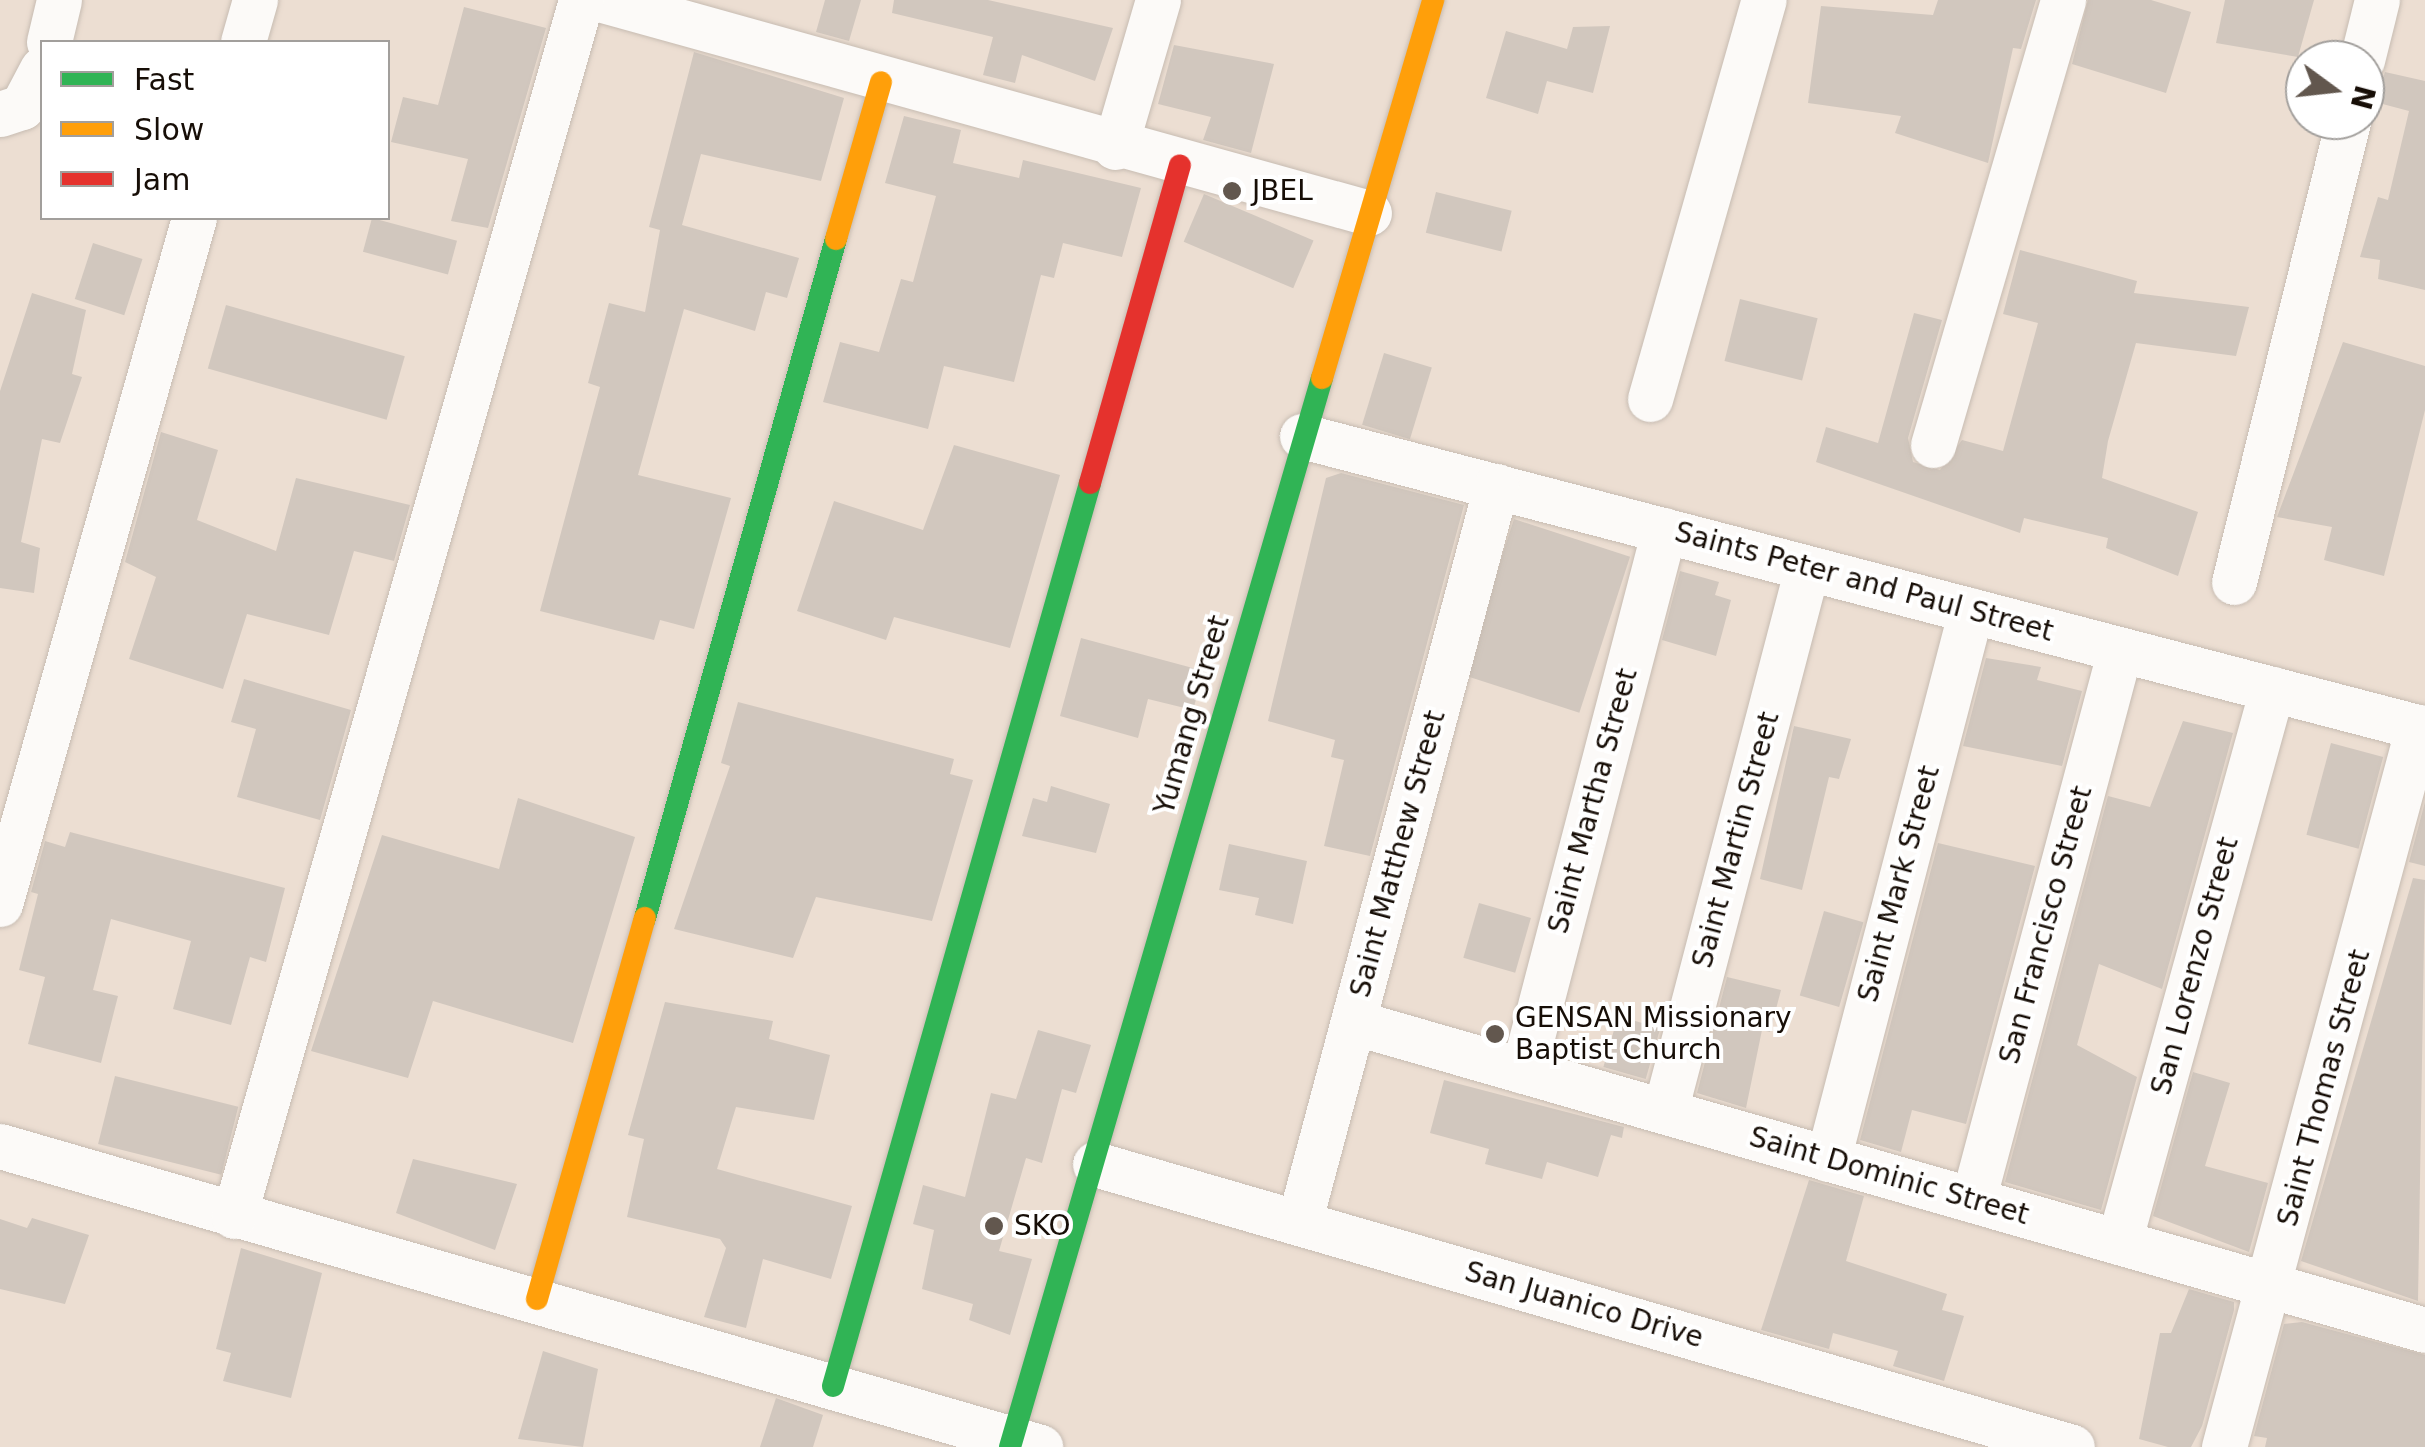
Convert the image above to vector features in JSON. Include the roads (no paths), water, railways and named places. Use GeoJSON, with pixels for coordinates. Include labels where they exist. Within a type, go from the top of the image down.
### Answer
{"type":"FeatureCollection","features":[{"type":"Feature","properties":{"kind":"street"},"geometry":{"type":"LineString","coordinates":[[49,40],[59,0]]}},
{"type":"Feature","properties":{"kind":"street"},"geometry":{"type":"LineString","coordinates":[[244,40],[255,0]]}},
{"type":"Feature","properties":{"kind":"street"},"geometry":{"type":"LineString","coordinates":[[234,1216],[580,0]]}},
{"type":"Feature","properties":{"kind":"street"},"geometry":{"type":"LineString","coordinates":[[604,0],[1180,166],[1369,213]]}},
{"type":"Feature","properties":{"kind":"street"},"geometry":{"type":"LineString","coordinates":[[1116,147],[1158,0]]}},
{"type":"Feature","properties":{"kind":"street","name":"Yumang Street"},"geometry":{"type":"LineString","coordinates":[[1021,1444],[1302,436],[1432,0]]}},
{"type":"Feature","properties":{"kind":"street"},"geometry":{"type":"LineString","coordinates":[[1650,399],[1764,0]]}},
{"type":"Feature","properties":{"kind":"street"},"geometry":{"type":"LineString","coordinates":[[1933,445],[2063,0]]}},
{"type":"Feature","properties":{"kind":"street"},"geometry":{"type":"LineString","coordinates":[[2367,40],[2377,0]]}},
{"type":"Feature","properties":{"kind":"street"},"geometry":{"type":"LineString","coordinates":[[0,114],[22,107],[40,73]]}},
{"type":"Feature","properties":{"kind":"street"},"geometry":{"type":"LineString","coordinates":[[537,1299],[880,82]]}},
{"type":"Feature","properties":{"kind":"street"},"geometry":{"type":"LineString","coordinates":[[2234,582],[2343,140]]}},
{"type":"Feature","properties":{"kind":"street"},"geometry":{"type":"LineString","coordinates":[[833,1386],[1180,166]]}},
{"type":"Feature","properties":{"kind":"street"},"geometry":{"type":"LineString","coordinates":[[0,904],[193,220]]}},
{"type":"Feature","properties":{"kind":"street","name":"Saints Peter and Paul Street"},"geometry":{"type":"LineString","coordinates":[[1302,436],[2422,728]]}},
{"type":"Feature","properties":{"kind":"street","name":"Saint Matthew Street"},"geometry":{"type":"LineString","coordinates":[[1299,1222],[1496,486]]}},
{"type":"Feature","properties":{"kind":"street","name":"Saint Martha Street"},"geometry":{"type":"LineString","coordinates":[[1522,1071],[1664,530]]}},
{"type":"Feature","properties":{"kind":"street","name":"Saint Martin Street"},"geometry":{"type":"LineString","coordinates":[[1665,1111],[1806,568]]}},
{"type":"Feature","properties":{"kind":"street","name":"Saint Mark Street"},"geometry":{"type":"LineString","coordinates":[[1828,1158],[1971,610]]}},
{"type":"Feature","properties":{"kind":"street","name":"San Francisco Street"},"geometry":{"type":"LineString","coordinates":[[1973,1200],[2120,650]]}},
{"type":"Feature","properties":{"kind":"street","name":"San Lorenzo Street"},"geometry":{"type":"LineString","coordinates":[[2119,1242],[2272,689]]}},
{"type":"Feature","properties":{"kind":"street","name":"Saint Thomas Street"},"geometry":{"type":"LineString","coordinates":[[2224,1447],[2272,1286],[2422,728]]}},
{"type":"Feature","properties":{"kind":"street","name":"Saint Dominic Street"},"geometry":{"type":"LineString","coordinates":[[1353,1022],[2425,1330]]}},
{"type":"Feature","properties":{"kind":"street"},"geometry":{"type":"LineString","coordinates":[[0,1146],[234,1216],[537,1299],[1021,1444]]}},
{"type":"Feature","properties":{"kind":"street","name":"San Juanico Drive"},"geometry":{"type":"LineString","coordinates":[[1096,1164],[2072,1447]]}},
{"type":"Feature","properties":{"kind":"place","name":"JBEL"},"geometry":{"type":"Point","coordinates":[1232,191]}},
{"type":"Feature","properties":{"kind":"place","name":"GENSAN Missionary Baptist Church"},"geometry":{"type":"Point","coordinates":[1495,1034]}},
{"type":"Feature","properties":{"kind":"place","name":"SKO"},"geometry":{"type":"Point","coordinates":[994,1226]}}]}
